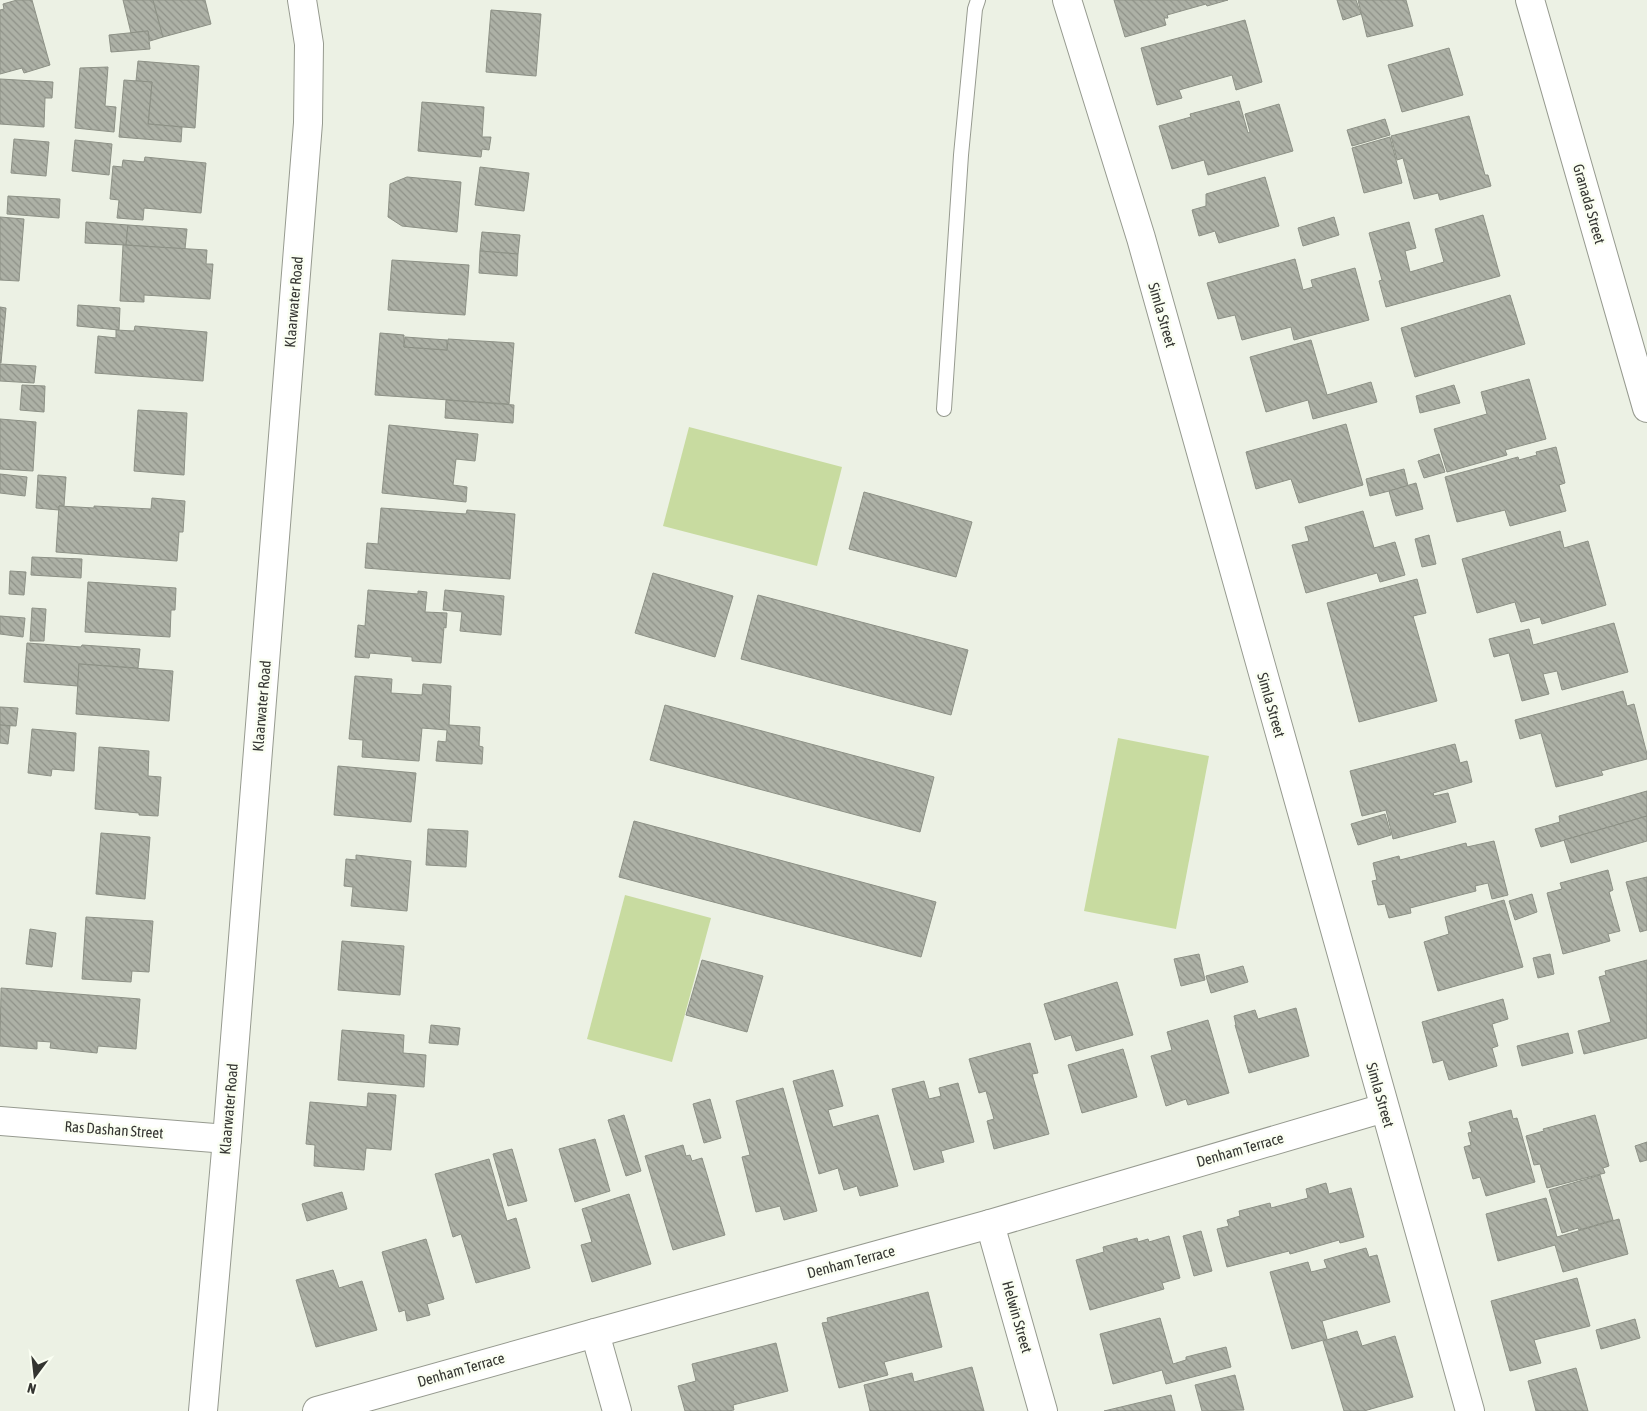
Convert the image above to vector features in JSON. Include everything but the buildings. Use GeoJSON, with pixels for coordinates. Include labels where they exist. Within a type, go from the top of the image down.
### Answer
{"type":"FeatureCollection","features":[{"type":"Feature","properties":{"kind":"street","name":"Klaarwater Road"},"geometry":{"type":"LineString","coordinates":[[203,1411],[227,1139],[308,123],[308,44],[302,0]]}},
{"type":"Feature","properties":{"kind":"street","name":"Simla Street"},"geometry":{"type":"LineString","coordinates":[[1068,0],[1141,238],[1470,1411]]}},
{"type":"Feature","properties":{"kind":"street","name":"Granada Street"},"geometry":{"type":"LineString","coordinates":[[1530,0],[1647,408]]}},
{"type":"Feature","properties":{"kind":"street","name":"Denham Terrace"},"geometry":{"type":"LineString","coordinates":[[317,1411],[595,1332],[990,1224],[1384,1108]]}},
{"type":"Feature","properties":{"kind":"street","name":"Ras Dashan Street"},"geometry":{"type":"LineString","coordinates":[[0,1122],[227,1139]]}},
{"type":"Feature","properties":{"kind":"street","name":"Helwin Street"},"geometry":{"type":"LineString","coordinates":[[990,1224],[1043,1411]]}},
{"type":"Feature","properties":{"kind":"street"},"geometry":{"type":"LineString","coordinates":[[595,1332],[617,1411]]}},
{"type":"Feature","properties":{"kind":"lane"},"geometry":{"type":"LineString","coordinates":[[944,409],[962,155],[975,10],[978,0]]}},
{"type":"Feature","properties":{"kind":"green space"},"geometry":{"type":"Polygon","coordinates":[[[689,427],[842,467],[817,566],[663,526],[689,427]]]}},
{"type":"Feature","properties":{"kind":"green space"},"geometry":{"type":"Polygon","coordinates":[[[1118,738],[1209,756],[1176,929],[1084,911],[1118,738]]]}},
{"type":"Feature","properties":{"kind":"green space"},"geometry":{"type":"Polygon","coordinates":[[[625,895],[711,918],[672,1062],[587,1039],[625,895]]]}}]}
